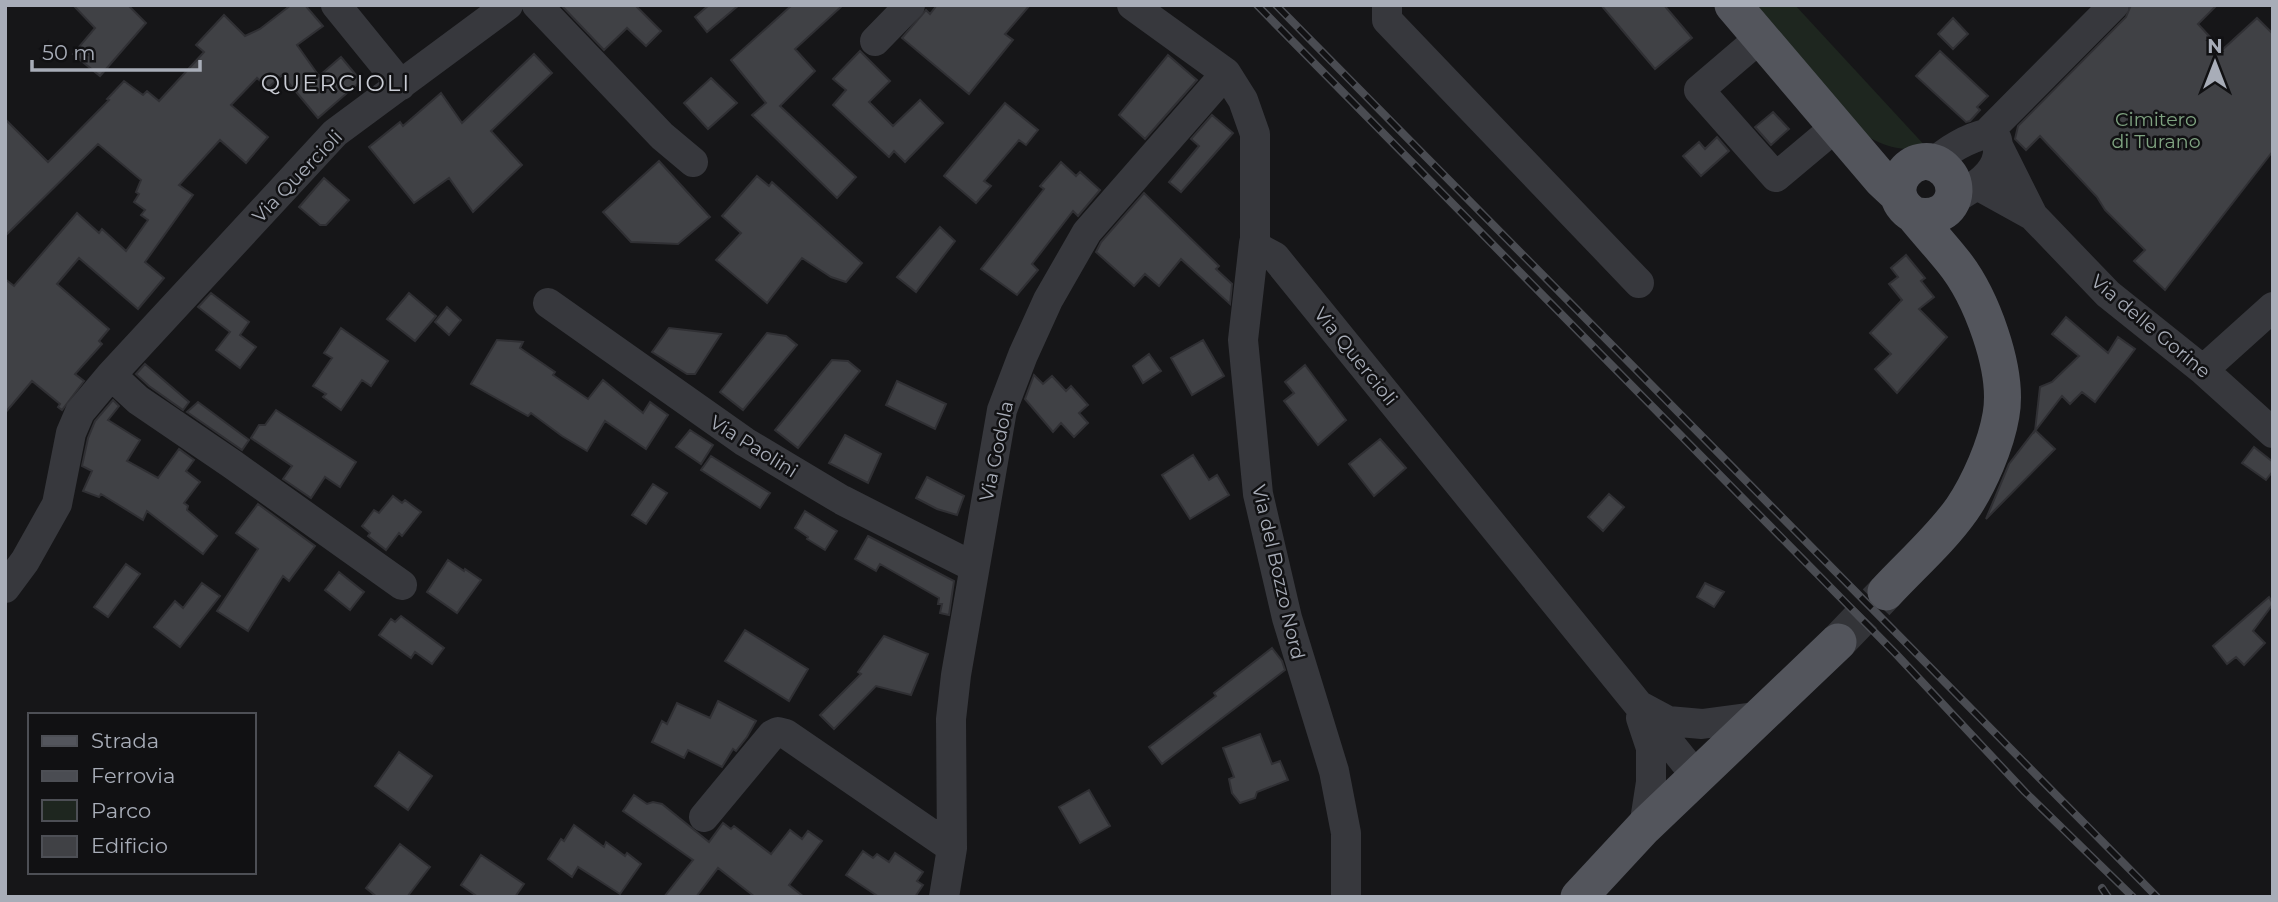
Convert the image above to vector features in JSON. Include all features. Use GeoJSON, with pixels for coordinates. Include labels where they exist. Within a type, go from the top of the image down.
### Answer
{"type":"FeatureCollection","features":[{"type":"Feature","properties":{"kind":"main road"},"geometry":{"type":"LineString","coordinates":[[1733,5],[1846,136],[1933,191],[1953,261],[1976,298],[1989,328],[1999,368],[2002,414],[1991,453],[1962,509],[1886,592]]}},
{"type":"Feature","properties":{"kind":"main road"},"geometry":{"type":"LineString","coordinates":[[1579,897],[1644,827],[1838,642]]}},
{"type":"Feature","properties":{"kind":"street"},"geometry":{"type":"LineString","coordinates":[[335,5],[401,85]]}},
{"type":"Feature","properties":{"kind":"street","name":"Via Quercioli"},"geometry":{"type":"LineString","coordinates":[[5,588],[25,561],[57,505],[71,433],[80,412],[111,376],[335,133],[508,5]]}},
{"type":"Feature","properties":{"kind":"street"},"geometry":{"type":"LineString","coordinates":[[537,5],[662,136],[693,162]]}},
{"type":"Feature","properties":{"kind":"street"},"geometry":{"type":"LineString","coordinates":[[874,41],[910,5]]}},
{"type":"Feature","properties":{"kind":"street"},"geometry":{"type":"LineString","coordinates":[[1132,5],[1226,73],[1243,100],[1255,134],[1254,243]]}},
{"type":"Feature","properties":{"kind":"street"},"geometry":{"type":"LineString","coordinates":[[1387,5],[1387,20],[1639,283]]}},
{"type":"Feature","properties":{"kind":"street"},"geometry":{"type":"LineString","coordinates":[[1933,191],[1990,174],[1996,136],[2114,5]]}},
{"type":"Feature","properties":{"kind":"street"},"geometry":{"type":"LineString","coordinates":[[1761,37],[1699,90],[1776,177],[1846,136]]}},
{"type":"Feature","properties":{"kind":"street","name":"Via Godola"},"geometry":{"type":"LineString","coordinates":[[944,897],[952,848],[951,719],[956,675],[1002,410],[1048,300],[1087,232],[1226,73]]}},
{"type":"Feature","properties":{"kind":"street"},"geometry":{"type":"LineString","coordinates":[[1933,191],[1942,155],[1976,136],[1996,136]]}},
{"type":"Feature","properties":{"kind":"street"},"geometry":{"type":"LineString","coordinates":[[1996,136],[2033,216]]}},
{"type":"Feature","properties":{"kind":"street"},"geometry":{"type":"LineString","coordinates":[[1933,191],[2033,216]]}},
{"type":"Feature","properties":{"kind":"street","name":"Via delle Gorine"},"geometry":{"type":"LineString","coordinates":[[2033,216],[2108,294],[2203,370],[2273,433]]}},
{"type":"Feature","properties":{"kind":"street","name":"Via Quercioli"},"geometry":{"type":"LineString","coordinates":[[1254,243],[1275,257],[1697,777]]}},
{"type":"Feature","properties":{"kind":"street","name":"Via del Bozzo Nord"},"geometry":{"type":"LineString","coordinates":[[1254,243],[1243,340],[1258,494],[1287,618],[1334,771],[1346,834],[1346,897]]}},
{"type":"Feature","properties":{"kind":"street","name":"Via Paolini"},"geometry":{"type":"LineString","coordinates":[[548,303],[745,442],[842,500],[974,567]]}},
{"type":"Feature","properties":{"kind":"street"},"geometry":{"type":"LineString","coordinates":[[2203,370],[2273,307]]}},
{"type":"Feature","properties":{"kind":"street"},"geometry":{"type":"LineString","coordinates":[[111,376],[138,400],[402,585]]}},
{"type":"Feature","properties":{"kind":"street"},"geometry":{"type":"LineString","coordinates":[[1637,704],[1668,720],[1702,724],[1762,716]]}},
{"type":"Feature","properties":{"kind":"street","name":"Via Quercioli"},"geometry":{"type":"LineString","coordinates":[[1637,704],[1651,748],[1651,782],[1644,827]]}},
{"type":"Feature","properties":{"kind":"street"},"geometry":{"type":"LineString","coordinates":[[704,817],[772,735],[778,732],[786,734],[952,848]]}},
{"type":"Feature","properties":{"kind":"green space"},"geometry":{"type":"Polygon","coordinates":[[[1795,5],[1928,149],[1897,148],[1868,137],[1756,7],[1795,5]]]}},
{"type":"Feature","properties":{"kind":"building"},"geometry":{"type":"Polygon","coordinates":[[[73,5],[128,5],[146,23],[100,76],[73,54],[95,28],[73,5]]]}},
{"type":"Feature","properties":{"kind":"building"},"geometry":{"type":"Polygon","coordinates":[[[291,5],[305,5],[323,26],[297,45],[319,76],[341,57],[361,81],[318,118],[282,75],[268,88],[257,78],[231,105],[268,137],[246,163],[220,140],[179,185],[193,195],[145,262],[164,278],[138,309],[79,258],[57,284],[109,329],[99,341],[102,344],[75,374],[84,381],[62,410],[58,407],[60,404],[32,381],[5,413],[5,279],[14,286],[77,213],[99,233],[102,229],[126,251],[148,220],[141,215],[145,210],[134,202],[139,194],[136,192],[141,180],[98,144],[5,236],[5,119],[48,162],[124,81],[143,95],[147,91],[159,101],[204,52],[196,45],[224,15],[245,36],[260,29],[291,5]]]}},
{"type":"Feature","properties":{"kind":"building"},"geometry":{"type":"Polygon","coordinates":[[[561,5],[635,5],[661,31],[646,46],[627,28],[604,50],[561,5]]]}},
{"type":"Feature","properties":{"kind":"building"},"geometry":{"type":"Polygon","coordinates":[[[709,5],[739,5],[707,32],[695,17],[709,5]]]}},
{"type":"Feature","properties":{"kind":"building"},"geometry":{"type":"Polygon","coordinates":[[[792,5],[843,5],[795,49],[815,71],[780,106],[856,177],[837,198],[752,115],[766,103],[731,60],[792,5]]]}},
{"type":"Feature","properties":{"kind":"building"},"geometry":{"type":"Polygon","coordinates":[[[937,5],[1030,5],[1005,34],[1013,40],[969,94],[902,38],[926,10],[930,14],[937,5]]]}},
{"type":"Feature","properties":{"kind":"building"},"geometry":{"type":"Polygon","coordinates":[[[1601,5],[1664,5],[1692,38],[1655,69],[1601,5]]]}},
{"type":"Feature","properties":{"kind":"building","name":"Cimitero di Turano"},"geometry":{"type":"Polygon","coordinates":[[[2131,5],[2217,5],[2198,24],[2222,50],[2257,18],[2273,34],[2273,151],[2165,290],[2134,261],[2145,250],[2105,210],[2097,197],[2040,136],[2026,150],[2015,139],[2018,126],[2126,17],[2131,5]]]}},
{"type":"Feature","properties":{"kind":"building"},"geometry":{"type":"Polygon","coordinates":[[[1953,18],[1968,34],[1953,49],[1938,34],[1953,18]]]}},
{"type":"Feature","properties":{"kind":"building"},"geometry":{"type":"Polygon","coordinates":[[[860,51],[890,81],[869,102],[893,126],[920,100],[943,123],[905,162],[894,151],[889,157],[833,105],[846,90],[833,79],[860,51]]]}},
{"type":"Feature","properties":{"kind":"building"},"geometry":{"type":"Polygon","coordinates":[[[1940,51],[1988,96],[1977,107],[1980,110],[1970,121],[1966,122],[1916,76],[1940,51]]]}},
{"type":"Feature","properties":{"kind":"building"},"geometry":{"type":"Polygon","coordinates":[[[534,54],[552,73],[491,131],[522,165],[473,212],[449,178],[414,203],[369,147],[400,122],[403,126],[441,93],[462,123],[534,54]]]}},
{"type":"Feature","properties":{"kind":"building"},"geometry":{"type":"Polygon","coordinates":[[[1168,55],[1197,80],[1145,139],[1119,115],[1168,55]]]}},
{"type":"Feature","properties":{"kind":"building"},"geometry":{"type":"Polygon","coordinates":[[[711,78],[737,103],[708,129],[684,103],[711,78]]]}},
{"type":"Feature","properties":{"kind":"building"},"geometry":{"type":"Polygon","coordinates":[[[1005,103],[1038,130],[1026,145],[1019,140],[984,181],[991,186],[976,203],[944,176],[1005,103]]]}},
{"type":"Feature","properties":{"kind":"building"},"geometry":{"type":"Polygon","coordinates":[[[1773,112],[1789,129],[1771,145],[1755,127],[1773,112]]]}},
{"type":"Feature","properties":{"kind":"building"},"geometry":{"type":"Polygon","coordinates":[[[1212,115],[1233,133],[1181,192],[1169,182],[1199,146],[1191,139],[1212,115]]]}},
{"type":"Feature","properties":{"kind":"building"},"geometry":{"type":"Polygon","coordinates":[[[1717,137],[1729,151],[1701,176],[1683,156],[1699,142],[1705,149],[1717,137]]]}},
{"type":"Feature","properties":{"kind":"building"},"geometry":{"type":"Polygon","coordinates":[[[659,161],[710,217],[678,244],[631,242],[603,212],[659,161]]]}},
{"type":"Feature","properties":{"kind":"building"},"geometry":{"type":"Polygon","coordinates":[[[1061,162],[1076,176],[1080,172],[1100,190],[1078,216],[1073,211],[1032,264],[1038,270],[1017,295],[981,269],[1044,189],[1040,186],[1061,162]]]}},
{"type":"Feature","properties":{"kind":"building"},"geometry":{"type":"Polygon","coordinates":[[[757,176],[769,186],[772,182],[862,263],[846,282],[831,277],[802,258],[767,303],[716,260],[741,233],[722,216],[757,176]]]}},
{"type":"Feature","properties":{"kind":"building"},"geometry":{"type":"Polygon","coordinates":[[[324,178],[349,200],[326,225],[320,225],[299,207],[324,178]]]}},
{"type":"Feature","properties":{"kind":"building"},"geometry":{"type":"Polygon","coordinates":[[[1144,193],[1219,266],[1216,269],[1232,284],[1230,304],[1181,259],[1159,286],[1145,274],[1134,286],[1096,252],[1101,242],[1144,193]]]}},
{"type":"Feature","properties":{"kind":"building"},"geometry":{"type":"Polygon","coordinates":[[[940,227],[955,241],[916,292],[897,277],[940,227]]]}},
{"type":"Feature","properties":{"kind":"building"},"geometry":{"type":"Polygon","coordinates":[[[1906,255],[1925,278],[1921,281],[1934,297],[1919,309],[1947,337],[1897,393],[1875,369],[1891,354],[1870,333],[1902,300],[1889,284],[1898,277],[1891,268],[1906,255]]]}},
{"type":"Feature","properties":{"kind":"building"},"geometry":{"type":"Polygon","coordinates":[[[211,293],[249,322],[240,335],[256,347],[240,368],[216,350],[230,332],[198,307],[211,293]]]}},
{"type":"Feature","properties":{"kind":"building"},"geometry":{"type":"Polygon","coordinates":[[[409,293],[436,316],[415,341],[387,319],[409,293]]]}},
{"type":"Feature","properties":{"kind":"building"},"geometry":{"type":"Polygon","coordinates":[[[447,307],[461,320],[449,335],[435,322],[447,307]]]}},
{"type":"Feature","properties":{"kind":"building"},"geometry":{"type":"Polygon","coordinates":[[[2066,317],[2108,353],[2118,337],[2135,349],[2095,402],[2082,392],[2070,404],[2062,396],[2035,431],[2040,387],[2052,382],[2079,356],[2052,334],[2066,317]]]}},
{"type":"Feature","properties":{"kind":"building"},"geometry":{"type":"Polygon","coordinates":[[[341,328],[388,361],[371,386],[362,380],[341,410],[323,397],[326,394],[313,386],[332,358],[324,353],[341,328]]]}},
{"type":"Feature","properties":{"kind":"building"},"geometry":{"type":"Polygon","coordinates":[[[669,328],[721,334],[695,374],[687,374],[652,352],[669,328]]]}},
{"type":"Feature","properties":{"kind":"building"},"geometry":{"type":"Polygon","coordinates":[[[767,333],[786,336],[797,345],[743,410],[720,392],[767,333]]]}},
{"type":"Feature","properties":{"kind":"building"},"geometry":{"type":"Polygon","coordinates":[[[497,340],[523,342],[520,348],[588,399],[603,380],[643,413],[650,402],[668,415],[646,449],[605,421],[587,451],[531,413],[528,416],[471,384],[497,340]]]}},
{"type":"Feature","properties":{"kind":"building"},"geometry":{"type":"Polygon","coordinates":[[[1203,340],[1224,376],[1192,395],[1171,358],[1203,340]]]}},
{"type":"Feature","properties":{"kind":"building"},"geometry":{"type":"Polygon","coordinates":[[[1149,354],[1161,371],[1143,383],[1133,366],[1149,354]]]}},
{"type":"Feature","properties":{"kind":"building"},"geometry":{"type":"Polygon","coordinates":[[[832,360],[848,361],[860,371],[798,448],[775,430],[832,360]]]}},
{"type":"Feature","properties":{"kind":"building"},"geometry":{"type":"Polygon","coordinates":[[[145,364],[189,402],[183,410],[136,374],[145,364]]]}},
{"type":"Feature","properties":{"kind":"building"},"geometry":{"type":"Polygon","coordinates":[[[1305,365],[1346,420],[1318,445],[1284,401],[1294,393],[1285,382],[1305,365]]]}},
{"type":"Feature","properties":{"kind":"building"},"geometry":{"type":"Polygon","coordinates":[[[1034,375],[1043,384],[1052,376],[1066,391],[1071,386],[1088,405],[1079,413],[1088,423],[1074,437],[1061,423],[1053,432],[1025,399],[1034,375]]]}},
{"type":"Feature","properties":{"kind":"building"},"geometry":{"type":"Polygon","coordinates":[[[897,381],[946,404],[935,429],[886,405],[897,381]]]}},
{"type":"Feature","properties":{"kind":"building"},"geometry":{"type":"Polygon","coordinates":[[[113,400],[119,406],[108,420],[140,440],[127,461],[158,478],[179,449],[194,460],[186,471],[200,482],[184,503],[188,506],[187,510],[217,536],[203,554],[147,511],[143,520],[101,494],[99,497],[83,491],[92,471],[82,466],[88,438],[95,421],[113,400]]]}},
{"type":"Feature","properties":{"kind":"building"},"geometry":{"type":"Polygon","coordinates":[[[198,402],[249,440],[242,450],[187,412],[198,402]]]}},
{"type":"Feature","properties":{"kind":"building"},"geometry":{"type":"Polygon","coordinates":[[[276,410],[356,462],[340,487],[325,477],[311,498],[283,479],[292,466],[251,438],[259,425],[265,425],[276,410]]]}},
{"type":"Feature","properties":{"kind":"building"},"geometry":{"type":"Polygon","coordinates":[[[690,430],[713,445],[701,464],[676,447],[690,430]]]}},
{"type":"Feature","properties":{"kind":"building"},"geometry":{"type":"Polygon","coordinates":[[[2035,430],[2055,449],[1986,519],[2009,464],[2035,430]]]}},
{"type":"Feature","properties":{"kind":"building"},"geometry":{"type":"Polygon","coordinates":[[[845,435],[881,454],[868,483],[829,463],[845,435]]]}},
{"type":"Feature","properties":{"kind":"building"},"geometry":{"type":"Polygon","coordinates":[[[1380,439],[1406,468],[1374,496],[1349,464],[1380,439]]]}},
{"type":"Feature","properties":{"kind":"building"},"geometry":{"type":"Polygon","coordinates":[[[2254,447],[2273,462],[2273,471],[2266,480],[2242,463],[2254,447]]]}},
{"type":"Feature","properties":{"kind":"building"},"geometry":{"type":"Polygon","coordinates":[[[1193,455],[1209,480],[1217,475],[1229,495],[1190,519],[1162,475],[1193,455]]]}},
{"type":"Feature","properties":{"kind":"building"},"geometry":{"type":"Polygon","coordinates":[[[711,456],[770,493],[760,508],[701,470],[711,456]]]}},
{"type":"Feature","properties":{"kind":"building"},"geometry":{"type":"Polygon","coordinates":[[[927,477],[964,496],[957,515],[937,509],[916,498],[927,477]]]}},
{"type":"Feature","properties":{"kind":"building"},"geometry":{"type":"Polygon","coordinates":[[[653,484],[667,493],[646,524],[632,515],[653,484]]]}},
{"type":"Feature","properties":{"kind":"building"},"geometry":{"type":"Polygon","coordinates":[[[1609,494],[1624,507],[1603,531],[1588,517],[1609,494]]]}},
{"type":"Feature","properties":{"kind":"building"},"geometry":{"type":"Polygon","coordinates":[[[393,496],[402,503],[405,500],[421,512],[402,536],[399,533],[386,550],[368,536],[370,533],[362,526],[374,510],[379,513],[393,496]]]}},
{"type":"Feature","properties":{"kind":"building"},"geometry":{"type":"Polygon","coordinates":[[[258,504],[315,546],[289,581],[283,576],[248,631],[217,611],[258,549],[236,533],[258,504]]]}},
{"type":"Feature","properties":{"kind":"building"},"geometry":{"type":"Polygon","coordinates":[[[805,511],[837,531],[825,550],[795,528],[805,511]]]}},
{"type":"Feature","properties":{"kind":"building"},"geometry":{"type":"Polygon","coordinates":[[[868,536],[954,581],[949,615],[940,613],[942,604],[938,604],[939,598],[880,564],[876,571],[855,559],[868,536]]]}},
{"type":"Feature","properties":{"kind":"building"},"geometry":{"type":"Polygon","coordinates":[[[448,560],[481,580],[457,613],[427,592],[448,560]]]}},
{"type":"Feature","properties":{"kind":"building"},"geometry":{"type":"Polygon","coordinates":[[[126,564],[140,574],[108,617],[94,607],[126,564]]]}},
{"type":"Feature","properties":{"kind":"building"},"geometry":{"type":"Polygon","coordinates":[[[339,572],[364,592],[350,610],[325,590],[339,572]]]}},
{"type":"Feature","properties":{"kind":"building"},"geometry":{"type":"Polygon","coordinates":[[[202,583],[220,596],[180,647],[154,627],[175,601],[183,608],[202,583]]]}},
{"type":"Feature","properties":{"kind":"building"},"geometry":{"type":"Polygon","coordinates":[[[1705,583],[1724,592],[1714,607],[1697,597],[1705,583]]]}},
{"type":"Feature","properties":{"kind":"building"},"geometry":{"type":"Polygon","coordinates":[[[2269,597],[2273,604],[2253,631],[2265,643],[2244,665],[2236,657],[2227,664],[2213,646],[2269,597]]]}},
{"type":"Feature","properties":{"kind":"building"},"geometry":{"type":"Polygon","coordinates":[[[401,616],[444,648],[432,664],[415,652],[411,658],[379,635],[391,619],[395,622],[401,616]]]}},
{"type":"Feature","properties":{"kind":"building"},"geometry":{"type":"Polygon","coordinates":[[[745,630],[808,669],[789,701],[725,661],[745,630]]]}},
{"type":"Feature","properties":{"kind":"building"},"geometry":{"type":"Polygon","coordinates":[[[884,636],[928,654],[911,695],[876,686],[834,729],[820,715],[861,674],[858,672],[884,636]]]}},
{"type":"Feature","properties":{"kind":"building"},"geometry":{"type":"Polygon","coordinates":[[[1272,648],[1285,670],[1162,764],[1149,747],[1216,696],[1214,693],[1272,648]]]}},
{"type":"Feature","properties":{"kind":"building"},"geometry":{"type":"Polygon","coordinates":[[[718,701],[756,721],[747,737],[736,751],[733,749],[722,767],[688,750],[684,758],[652,742],[662,721],[667,724],[677,703],[710,718],[718,701]]]}},
{"type":"Feature","properties":{"kind":"building"},"geometry":{"type":"Polygon","coordinates":[[[1260,734],[1272,764],[1280,761],[1288,780],[1257,792],[1255,798],[1240,803],[1232,793],[1229,779],[1234,777],[1223,748],[1260,734]]]}},
{"type":"Feature","properties":{"kind":"building"},"geometry":{"type":"Polygon","coordinates":[[[399,752],[432,776],[408,810],[375,786],[399,752]]]}},
{"type":"Feature","properties":{"kind":"building"},"geometry":{"type":"Polygon","coordinates":[[[1089,790],[1110,826],[1080,843],[1059,807],[1089,790]]]}},
{"type":"Feature","properties":{"kind":"building"},"geometry":{"type":"Polygon","coordinates":[[[634,795],[647,804],[662,804],[709,842],[723,823],[731,829],[734,826],[771,854],[790,830],[802,839],[808,831],[822,841],[789,885],[804,897],[755,897],[718,868],[696,897],[664,897],[693,860],[623,811],[634,795]]]}},
{"type":"Feature","properties":{"kind":"building"},"geometry":{"type":"Polygon","coordinates":[[[574,825],[604,847],[606,842],[641,864],[620,894],[578,867],[572,877],[548,859],[574,825]]]}},
{"type":"Feature","properties":{"kind":"building"},"geometry":{"type":"Polygon","coordinates":[[[400,844],[430,867],[407,897],[377,897],[366,888],[400,844]]]}},
{"type":"Feature","properties":{"kind":"building"},"geometry":{"type":"Polygon","coordinates":[[[863,851],[873,858],[877,854],[889,862],[895,853],[923,872],[917,881],[923,885],[915,897],[879,897],[846,875],[863,851]]]}},
{"type":"Feature","properties":{"kind":"building"},"geometry":{"type":"Polygon","coordinates":[[[481,855],[524,884],[515,897],[478,897],[461,885],[481,855]]]}},
{"type":"Feature","properties":{"kind":"tunnel"},"geometry":{"type":"LineString","coordinates":[[1838,642],[1886,592]]}},
{"type":"Feature","properties":{"kind":"railway"},"geometry":{"type":"LineString","coordinates":[[1257,5],[1896,654],[2025,792],[2133,897]]}},
{"type":"Feature","properties":{"kind":"railway"},"geometry":{"type":"LineString","coordinates":[[1276,5],[2157,897]]}},
{"type":"Feature","properties":{"kind":"railway"},"geometry":{"type":"LineString","coordinates":[[2102,888],[2108,897]]}},
{"type":"Feature","properties":{"kind":"district","name":"QUERCIOLI"},"geometry":{"type":"Point","coordinates":[336,83]}}]}
